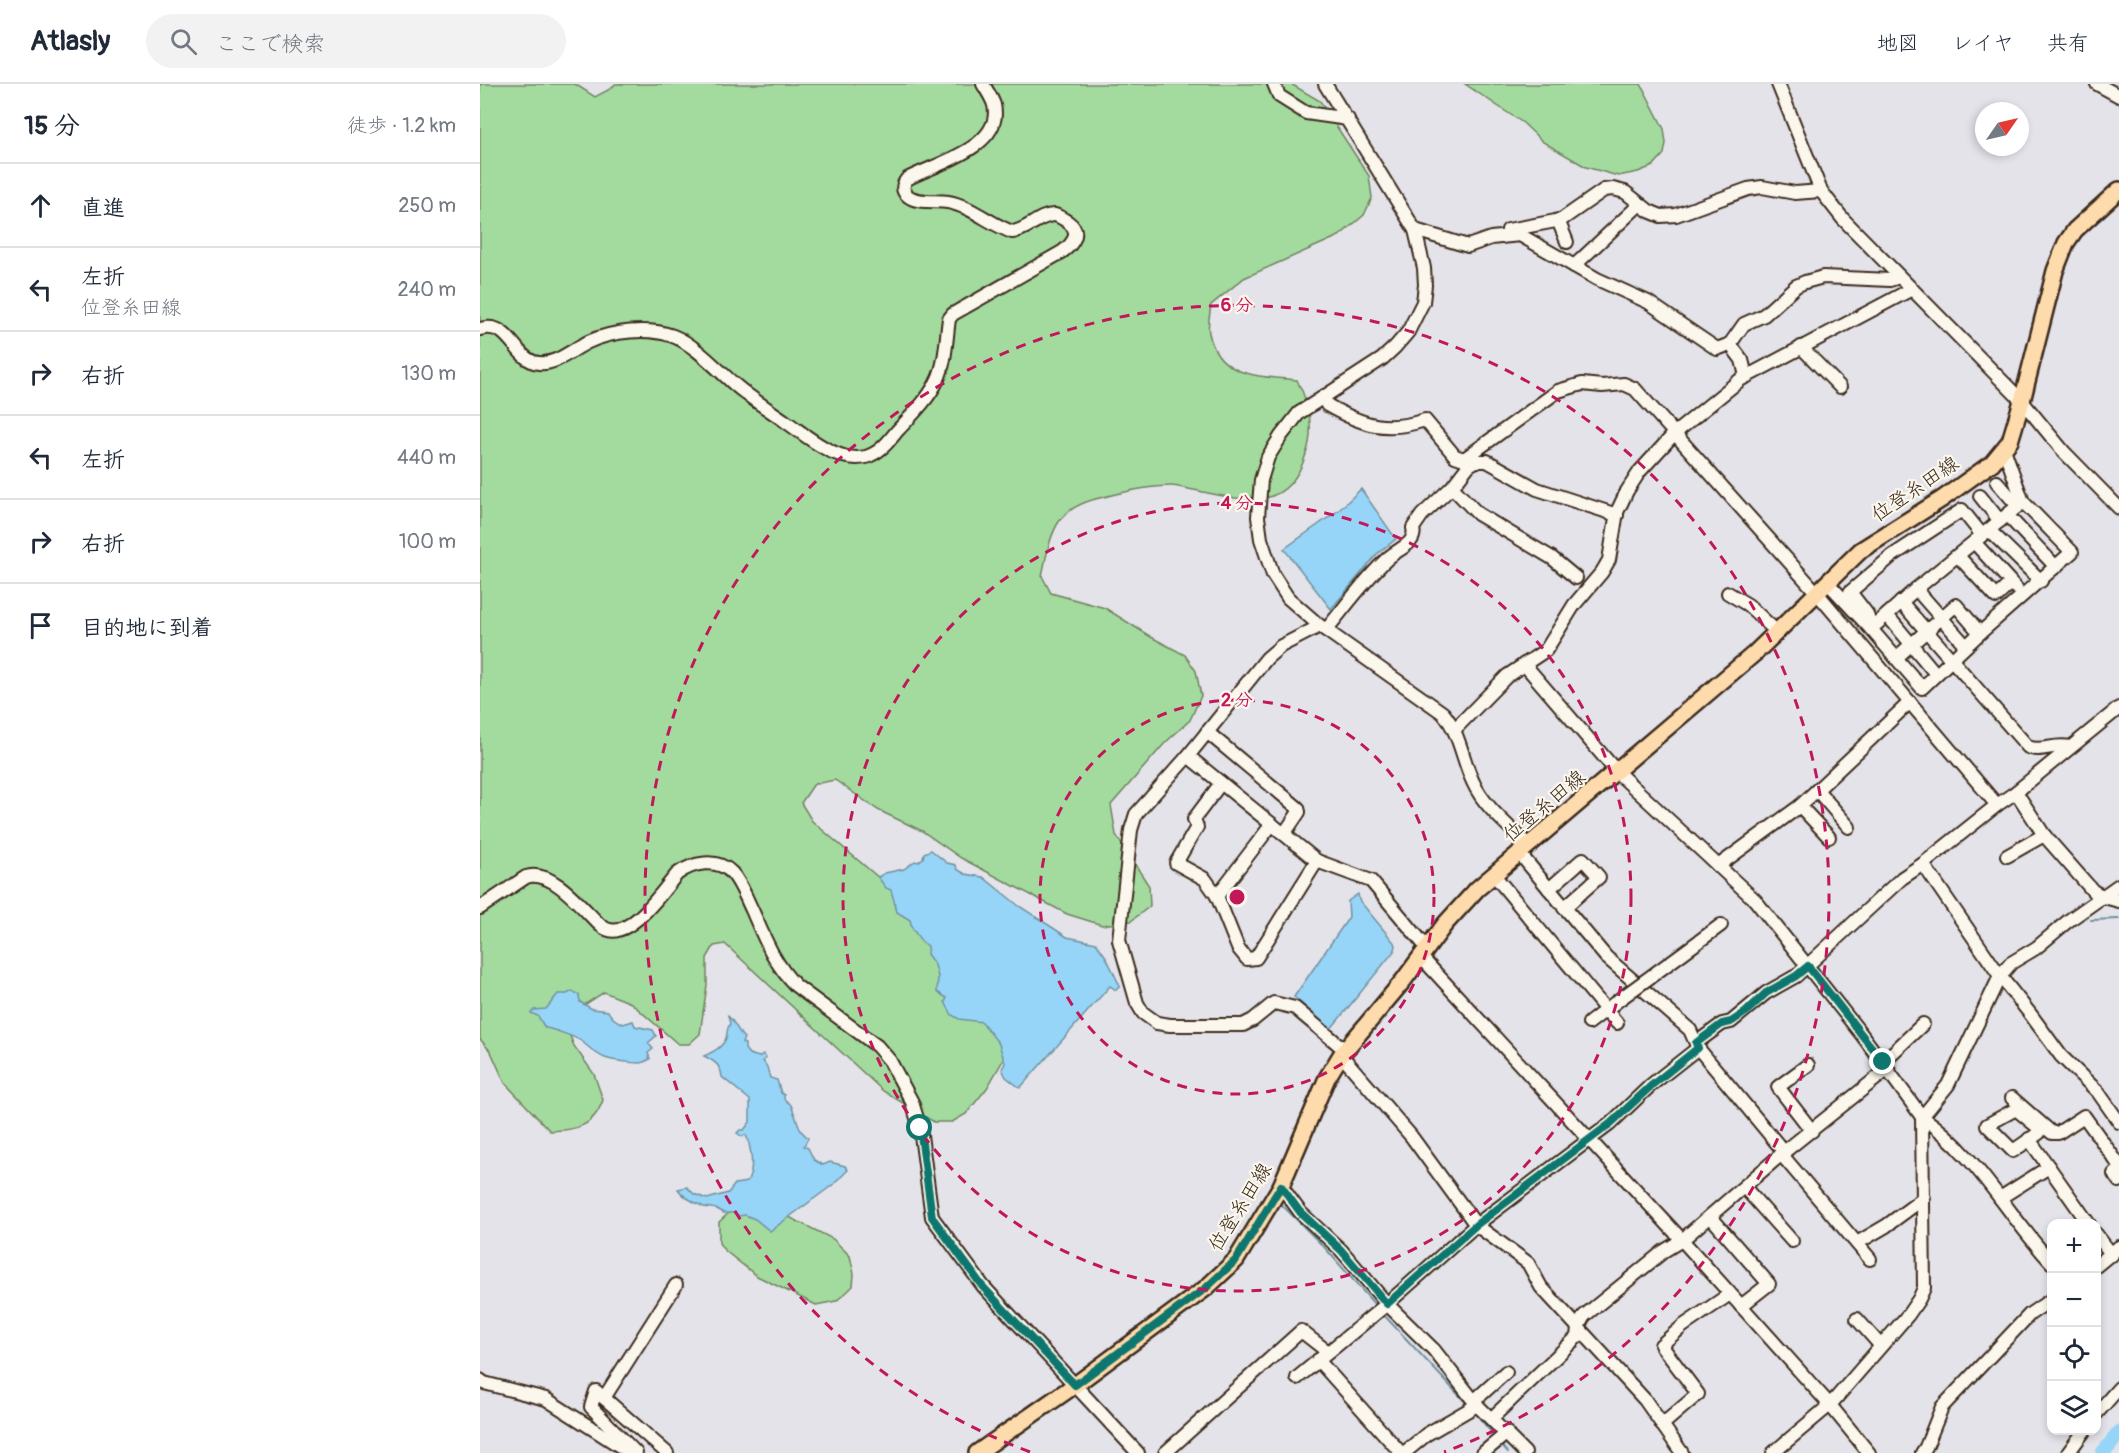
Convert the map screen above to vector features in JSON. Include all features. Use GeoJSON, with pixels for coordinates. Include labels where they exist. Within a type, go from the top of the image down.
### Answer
{"type":"FeatureCollection","features":[{"type":"Feature","properties":{"kind":"main road","name":"位登糸田線"},"geometry":{"type":"LineString","coordinates":[[977,1453],[1075,1385],[1206,1288],[1236,1260],[1281,1186],[1327,1078],[1343,1052],[1445,924],[1478,889],[1617,772],[1777,632],[1861,550],[1992,463],[2010,441],[2055,271],[2067,243],[2074,230],[2119,190]]}},
{"type":"Feature","properties":{"kind":"street"},"geometry":{"type":"LineString","coordinates":[[480,329],[489,327],[497,329],[533,363],[542,364],[560,358],[590,341],[612,336],[636,332],[658,333],[674,337],[687,344],[741,390],[814,441],[834,453],[859,458],[869,456],[890,441],[937,381],[943,363],[949,319],[953,314],[1062,252],[1071,245],[1075,237],[1075,230],[1071,224],[1055,216],[1045,217],[1019,231],[1012,232],[964,207],[948,202],[913,199],[906,195],[903,184],[907,179],[950,161],[967,151],[986,135],[993,125],[995,113],[993,102],[983,84]]}},
{"type":"Feature","properties":{"kind":"street"},"geometry":{"type":"LineString","coordinates":[[1274,84],[1279,96],[1306,113],[1348,119]]}},
{"type":"Feature","properties":{"kind":"street"},"geometry":{"type":"LineString","coordinates":[[1325,84],[1415,230],[1424,268],[1425,285],[1423,302],[1416,318],[1395,347],[1382,359],[1299,413],[1281,435],[1268,457],[1261,480],[1258,517],[1261,539],[1273,575],[1288,598],[1323,628],[1437,708],[1451,723],[1477,790],[1524,850],[1549,889],[1606,957],[1690,1030],[1697,1046],[1870,1259]]}},
{"type":"Feature","properties":{"kind":"street"},"geometry":{"type":"LineString","coordinates":[[1779,84],[1821,191],[1843,219],[2022,401],[2064,452],[2119,507]]}},
{"type":"Feature","properties":{"kind":"street"},"geometry":{"type":"LineString","coordinates":[[2097,84],[2119,96]]}},
{"type":"Feature","properties":{"kind":"street"},"geometry":{"type":"LineString","coordinates":[[1415,230],[1468,246],[1504,231],[1558,220],[1575,212],[1604,190],[1613,189],[1625,192],[1649,211],[1661,216],[1676,215],[1748,189],[1762,187],[1795,193],[1821,191]]}},
{"type":"Feature","properties":{"kind":"street"},"geometry":{"type":"LineString","coordinates":[[1574,266],[1640,204]]}},
{"type":"Feature","properties":{"kind":"street"},"geometry":{"type":"LineString","coordinates":[[1558,220],[1567,242]]}},
{"type":"Feature","properties":{"kind":"street"},"geometry":{"type":"LineString","coordinates":[[1491,238],[1520,235],[1597,279],[1648,302],[1717,349],[1730,344],[1744,324],[1764,315],[1796,286],[1805,282],[1823,277],[1890,280],[1899,277]]}},
{"type":"Feature","properties":{"kind":"street"},"geometry":{"type":"LineString","coordinates":[[1454,730],[1507,676],[1546,650],[1574,604],[1602,572],[1609,560],[1617,515],[1628,491],[1640,471],[1676,433],[1746,376],[1912,289]]}},
{"type":"Feature","properties":{"kind":"street"},"geometry":{"type":"LineString","coordinates":[[1730,344],[1742,360],[1746,376]]}},
{"type":"Feature","properties":{"kind":"street"},"geometry":{"type":"LineString","coordinates":[[1801,347],[1840,387]]}},
{"type":"Feature","properties":{"kind":"street"},"geometry":{"type":"LineString","coordinates":[[1682,1453],[1645,1400],[1541,1287],[1528,1263],[1476,1225],[1411,1136],[1343,1052],[1295,1008],[1274,1003],[1243,1025],[1170,1025],[1157,1023],[1143,1013],[1137,1003],[1119,940],[1131,830],[1136,814],[1188,756],[1274,652],[1281,646],[1323,628],[1394,552],[1413,540],[1415,536],[1413,528],[1422,515],[1452,487],[1467,462],[1558,391],[1582,384],[1602,386],[1624,384],[1635,389],[1823,588],[1871,629],[1922,688],[2072,552],[1997,482]]}},
{"type":"Feature","properties":{"kind":"street"},"geometry":{"type":"LineString","coordinates":[[1324,396],[1327,405],[1361,422],[1391,428],[1405,427],[1425,420],[1455,456],[1467,462],[1487,461],[1537,489],[1617,515]]}},
{"type":"Feature","properties":{"kind":"street"},"geometry":{"type":"LineString","coordinates":[[2004,448],[2020,504]]}},
{"type":"Feature","properties":{"kind":"street"},"geometry":{"type":"LineString","coordinates":[[1452,487],[1478,514],[1552,558],[1576,578]]}},
{"type":"Feature","properties":{"kind":"street"},"geometry":{"type":"LineString","coordinates":[[1980,496],[2056,567]]}},
{"type":"Feature","properties":{"kind":"street"},"geometry":{"type":"LineString","coordinates":[[1871,629],[2020,504]]}},
{"type":"Feature","properties":{"kind":"street"},"geometry":{"type":"LineString","coordinates":[[1871,629],[1867,614],[1850,592],[1892,556],[1962,510],[1982,536],[2011,583],[2023,596]]}},
{"type":"Feature","properties":{"kind":"street"},"geometry":{"type":"LineString","coordinates":[[2034,544],[2050,530]]}},
{"type":"Feature","properties":{"kind":"street"},"geometry":{"type":"LineString","coordinates":[[1982,536],[2041,582]]}},
{"type":"Feature","properties":{"kind":"street"},"geometry":{"type":"LineString","coordinates":[[1958,556],[1996,597],[2011,583]]}},
{"type":"Feature","properties":{"kind":"street"},"geometry":{"type":"LineString","coordinates":[[1823,588],[1910,702],[1997,805]]}},
{"type":"Feature","properties":{"kind":"street"},"geometry":{"type":"LineString","coordinates":[[1916,589],[1966,646]]}},
{"type":"Feature","properties":{"kind":"street"},"geometry":{"type":"LineString","coordinates":[[1728,593],[1748,605],[1777,632]]}},
{"type":"Feature","properties":{"kind":"street"},"geometry":{"type":"LineString","coordinates":[[1901,602],[2028,747],[2034,750],[2061,744],[2070,747]]}},
{"type":"Feature","properties":{"kind":"street"},"geometry":{"type":"LineString","coordinates":[[1896,658],[1956,605],[1980,633]]}},
{"type":"Feature","properties":{"kind":"street"},"geometry":{"type":"LineString","coordinates":[[1887,615],[1936,674]]}},
{"type":"Feature","properties":{"kind":"street"},"geometry":{"type":"LineString","coordinates":[[1524,664],[1617,772],[1755,900],[1922,1117],[1957,1148],[1991,1185],[2028,1237],[2047,1258]]}},
{"type":"Feature","properties":{"kind":"street"},"geometry":{"type":"LineString","coordinates":[[1718,866],[1800,806],[1910,702]]}},
{"type":"Feature","properties":{"kind":"street"},"geometry":{"type":"LineString","coordinates":[[1297,1378],[1387,1304],[1476,1225],[1610,1124],[1722,1024],[1731,1022],[1746,1012],[1766,993],[1796,976],[1902,878],[2016,792],[2119,708]]}},
{"type":"Feature","properties":{"kind":"street"},"geometry":{"type":"LineString","coordinates":[[1207,732],[1298,808],[1299,812],[1284,834]]}},
{"type":"Feature","properties":{"kind":"street"},"geometry":{"type":"LineString","coordinates":[[1188,756],[1317,861],[1371,881],[1424,953],[1589,1140],[1830,1405],[1869,1453]]}},
{"type":"Feature","properties":{"kind":"street"},"geometry":{"type":"LineString","coordinates":[[1221,783],[1194,819],[1197,827],[1176,863],[1205,879],[1217,896],[1238,948],[1244,957],[1251,960],[1256,958],[1317,861]]}},
{"type":"Feature","properties":{"kind":"street"},"geometry":{"type":"LineString","coordinates":[[1817,790],[1849,827]]}},
{"type":"Feature","properties":{"kind":"street"},"geometry":{"type":"LineString","coordinates":[[2016,792],[2044,835],[2093,891],[2119,901]]}},
{"type":"Feature","properties":{"kind":"street"},"geometry":{"type":"LineString","coordinates":[[1800,806],[1829,837]]}},
{"type":"Feature","properties":{"kind":"street"},"geometry":{"type":"LineString","coordinates":[[1217,896],[1272,824]]}},
{"type":"Feature","properties":{"kind":"street"},"geometry":{"type":"LineString","coordinates":[[2007,856],[2044,835]]}},
{"type":"Feature","properties":{"kind":"street"},"geometry":{"type":"LineString","coordinates":[[1549,889],[1583,859],[1599,876],[1564,908]]}},
{"type":"Feature","properties":{"kind":"street"},"geometry":{"type":"LineString","coordinates":[[480,908],[526,878],[532,875],[540,876],[558,885],[600,925],[606,929],[618,930],[636,919],[684,868],[702,863],[716,864],[732,872],[776,963],[786,977],[877,1046],[890,1061],[912,1102],[920,1128],[932,1217],[982,1286],[1138,1453]]}},
{"type":"Feature","properties":{"kind":"street"},"geometry":{"type":"LineString","coordinates":[[1923,864],[2000,976],[2061,1056],[2098,1092],[2119,1122]]}},
{"type":"Feature","properties":{"kind":"street"},"geometry":{"type":"LineString","coordinates":[[1494,875],[1617,1023]]}},
{"type":"Feature","properties":{"kind":"street"},"geometry":{"type":"LineString","coordinates":[[1773,1453],[1830,1405],[1914,1307],[1924,1288],[1922,1117],[1948,1085],[2000,976],[2011,963],[2036,948],[2068,921],[2119,885]]}},
{"type":"Feature","properties":{"kind":"street"},"geometry":{"type":"LineString","coordinates":[[1589,1023],[1721,925]]}},
{"type":"Feature","properties":{"kind":"street"},"geometry":{"type":"LineString","coordinates":[[1492,1418],[1577,1337],[1578,1327],[1584,1316],[1664,1251],[1682,1240],[1812,1131],[1885,1066],[1923,1023]]}},
{"type":"Feature","properties":{"kind":"street"},"geometry":{"type":"LineString","coordinates":[[1808,1065],[1778,1087],[1812,1131]]}},
{"type":"Feature","properties":{"kind":"street"},"geometry":{"type":"LineString","coordinates":[[2012,1098],[2052,1133],[2058,1133],[2085,1116],[2119,1165]]}},
{"type":"Feature","properties":{"kind":"street"},"geometry":{"type":"LineString","coordinates":[[2029,1139],[2085,1219]]}},
{"type":"Feature","properties":{"kind":"street"},"geometry":{"type":"LineString","coordinates":[[2000,1198],[2049,1167]]}},
{"type":"Feature","properties":{"kind":"street"},"geometry":{"type":"LineString","coordinates":[[2119,1172],[2114,1174],[2119,1181]]}},
{"type":"Feature","properties":{"kind":"street"},"geometry":{"type":"LineString","coordinates":[[1281,1186],[1300,1212],[1341,1250],[1387,1304],[1434,1350],[1475,1403],[1525,1453]]}},
{"type":"Feature","properties":{"kind":"street"},"geometry":{"type":"LineString","coordinates":[[1744,1187],[1792,1241]]}},
{"type":"Feature","properties":{"kind":"street"},"geometry":{"type":"LineString","coordinates":[[1857,1243],[1886,1226],[1924,1198]]}},
{"type":"Feature","properties":{"kind":"street"},"geometry":{"type":"LineString","coordinates":[[1710,1216],[1769,1284],[1741,1306]]}},
{"type":"Feature","properties":{"kind":"street"},"geometry":{"type":"LineString","coordinates":[[2101,1238],[2115,1251],[2101,1263]]}},
{"type":"Feature","properties":{"kind":"street"},"geometry":{"type":"LineString","coordinates":[[604,1398],[676,1285]]}},
{"type":"Feature","properties":{"kind":"street"},"geometry":{"type":"LineString","coordinates":[[1662,1425],[1698,1394],[1661,1345],[1683,1326],[1730,1294]]}},
{"type":"Feature","properties":{"kind":"street"},"geometry":{"type":"LineString","coordinates":[[1922,1453],[1942,1407],[2030,1314],[2047,1302]]}},
{"type":"Feature","properties":{"kind":"street"},"geometry":{"type":"LineString","coordinates":[[1857,1319],[1880,1345]]}},
{"type":"Feature","properties":{"kind":"street"},"geometry":{"type":"LineString","coordinates":[[1165,1453],[1301,1331],[1328,1352]]}},
{"type":"Feature","properties":{"kind":"street"},"geometry":{"type":"LineString","coordinates":[[1318,1360],[1403,1453],[1426,1434],[1475,1403],[1506,1372]]}},
{"type":"Feature","properties":{"kind":"street"},"geometry":{"type":"LineString","coordinates":[[480,1380],[546,1399],[631,1453]]}},
{"type":"Feature","properties":{"kind":"street"},"geometry":{"type":"LineString","coordinates":[[2101,1409],[2119,1388]]}},
{"type":"Feature","properties":{"kind":"street"},"geometry":{"type":"LineString","coordinates":[[636,1453],[591,1407],[597,1391],[667,1453]]}},
{"type":"Feature","properties":{"kind":"street"},"geometry":{"type":"LineString","coordinates":[[1483,1453],[1507,1433]]}},
{"type":"Feature","properties":{"kind":"street"},"geometry":{"type":"LineString","coordinates":[[2068,1453],[2082,1435]]}},
{"type":"Feature","properties":{"kind":"green space"},"geometry":{"type":"Polygon","coordinates":[[[480,84],[575,84],[595,97],[615,84],[1291,84],[1320,101],[1369,176],[1372,198],[1364,215],[1339,236],[1244,278],[1211,305],[1209,333],[1221,359],[1242,372],[1297,380],[1301,389],[1309,416],[1309,444],[1298,473],[1287,487],[1275,495],[1261,499],[1230,497],[1171,486],[1120,493],[1086,502],[1069,511],[1056,526],[1051,540],[1042,576],[1051,593],[1105,608],[1185,655],[1196,671],[1201,696],[1190,720],[1165,743],[1111,805],[1116,835],[1149,886],[1150,906],[1131,921],[1102,925],[1067,914],[961,858],[922,831],[878,810],[835,780],[814,784],[801,803],[812,821],[919,912],[1006,1055],[987,1088],[966,1114],[952,1122],[934,1122],[883,1091],[725,944],[714,946],[707,958],[707,985],[700,1034],[689,1044],[678,1044],[631,1003],[604,992],[578,1009],[566,1026],[574,1046],[594,1074],[603,1100],[589,1122],[576,1128],[550,1131],[505,1083],[491,1052],[480,1039],[480,84]]]}},
{"type":"Feature","properties":{"kind":"green space"},"geometry":{"type":"Polygon","coordinates":[[[1465,84],[1641,84],[1664,129],[1666,143],[1664,154],[1653,166],[1618,176],[1586,167],[1543,142],[1523,123],[1465,84]]]}},
{"type":"Feature","properties":{"kind":"green space"},"geometry":{"type":"Polygon","coordinates":[[[767,1206],[833,1239],[850,1256],[854,1274],[853,1286],[847,1292],[836,1301],[816,1305],[757,1276],[724,1250],[719,1243],[719,1222],[731,1211],[767,1206]]]}},
{"type":"Feature","properties":{"kind":"water"},"geometry":{"type":"Polygon","coordinates":[[[1361,489],[1396,539],[1378,553],[1331,609],[1284,549],[1339,510],[1361,489]]]}},
{"type":"Feature","properties":{"kind":"water"},"geometry":{"type":"Polygon","coordinates":[[[931,850],[947,863],[956,865],[957,869],[965,874],[983,877],[1019,906],[1067,937],[1096,943],[1106,957],[1120,986],[1116,990],[1110,986],[1020,1088],[1006,1077],[1002,1069],[1005,1063],[999,1044],[982,1022],[959,1019],[952,1015],[945,1002],[947,998],[937,992],[938,977],[935,965],[927,954],[928,946],[921,941],[912,928],[910,920],[897,912],[891,890],[886,888],[878,877],[904,869],[915,861],[918,862],[923,858],[924,853],[931,850]]]}},
{"type":"Feature","properties":{"kind":"water"},"geometry":{"type":"Polygon","coordinates":[[[1358,894],[1359,900],[1396,945],[1395,950],[1330,1030],[1294,997],[1349,917],[1348,901],[1358,894]]]}},
{"type":"Feature","properties":{"kind":"water"},"geometry":{"type":"Polygon","coordinates":[[[572,991],[579,995],[580,1002],[592,1009],[608,1011],[620,1023],[633,1021],[635,1026],[653,1030],[656,1036],[648,1043],[653,1049],[648,1053],[650,1059],[636,1063],[605,1058],[578,1039],[545,1028],[538,1016],[531,1013],[534,1010],[546,1009],[558,994],[567,994],[572,991]]]}},
{"type":"Feature","properties":{"kind":"water"},"geometry":{"type":"Polygon","coordinates":[[[728,1016],[744,1038],[742,1043],[745,1044],[745,1049],[749,1054],[759,1057],[763,1054],[766,1058],[763,1061],[770,1078],[777,1080],[784,1099],[791,1105],[801,1131],[808,1138],[804,1146],[808,1148],[814,1160],[823,1165],[830,1162],[845,1166],[848,1170],[834,1184],[770,1231],[755,1219],[745,1215],[723,1213],[704,1207],[686,1197],[678,1189],[687,1187],[694,1194],[707,1199],[728,1193],[735,1184],[747,1182],[751,1171],[751,1152],[748,1140],[746,1135],[741,1136],[737,1133],[744,1130],[750,1122],[750,1100],[722,1077],[716,1064],[704,1056],[717,1049],[725,1041],[730,1024],[728,1016]]]}},
{"type":"Feature","properties":{"kind":"waterway"},"geometry":{"type":"LineString","coordinates":[[2091,920],[2119,919]]}},
{"type":"Feature","properties":{"kind":"waterway"},"geometry":{"type":"LineString","coordinates":[[1282,1205],[1326,1249],[1376,1306]]}},
{"type":"Feature","properties":{"kind":"waterway"},"geometry":{"type":"LineString","coordinates":[[1382,1313],[1468,1405]]}},
{"type":"Feature","properties":{"kind":"waterway"},"geometry":{"type":"LineString","coordinates":[[1474,1411],[1495,1437]]}},
{"type":"Feature","properties":{"kind":"waterway"},"geometry":{"type":"LineString","coordinates":[[2103,1453],[2119,1433]]}},
{"type":"Feature","properties":{"kind":"waterway"},"geometry":{"type":"LineString","coordinates":[[1500,1444],[1508,1453]]}},
{"type":"Feature","properties":{"kind":"route"},"geometry":{"type":"LineString","coordinates":[[920,1128],[932,1217],[982,1286],[1075,1385],[1206,1288],[1236,1260],[1281,1186],[1300,1212],[1341,1250],[1387,1304],[1476,1225],[1610,1124],[1652,1085],[1698,1048],[1696,1043],[1722,1024],[1731,1022],[1746,1012],[1766,993],[1796,976],[1808,966],[1883,1062]]}}]}
